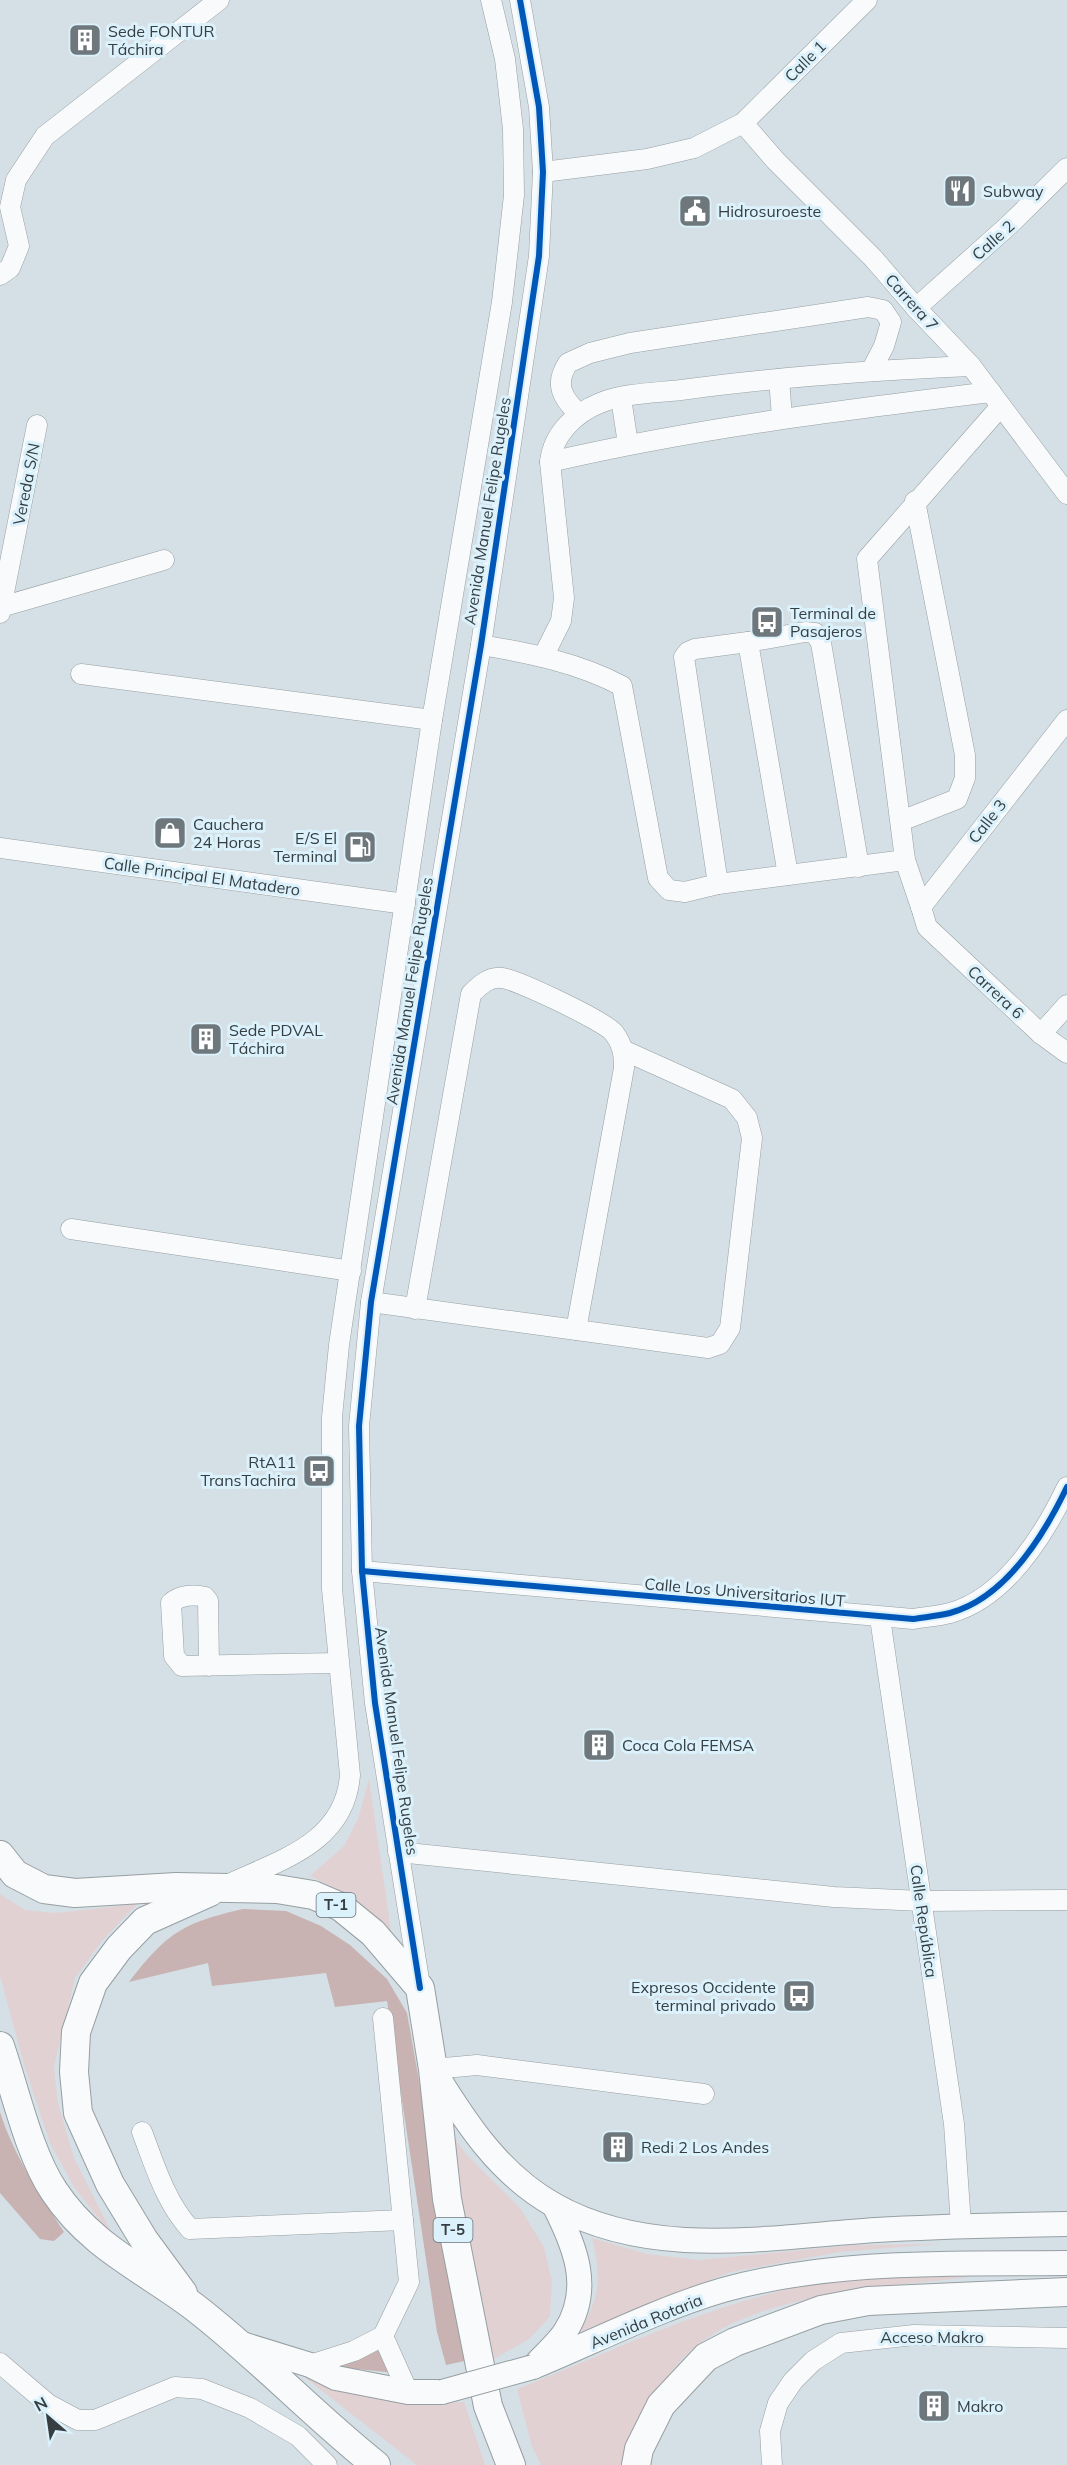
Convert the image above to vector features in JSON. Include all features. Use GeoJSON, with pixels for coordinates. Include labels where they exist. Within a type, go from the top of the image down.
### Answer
{"type":"FeatureCollection","features":[{"type":"Feature","properties":{"kind":"highway","name":"T-1"},"geometry":{"type":"LineString","coordinates":[[0,1855],[15,1874],[44,1889],[65,1892],[114,1892],[176,1887],[277,1889],[313,1895],[340,1907],[373,1933],[420,1988]]}},
{"type":"Feature","properties":{"kind":"highway"},"geometry":{"type":"LineString","coordinates":[[193,2306],[133,2222],[110,2184],[78,2113],[74,2072],[76,2032],[93,1983],[119,1948],[145,1921],[220,1888]]}},
{"type":"Feature","properties":{"kind":"highway","name":"T-5"},"geometry":{"type":"LineString","coordinates":[[420,1988],[433,2069],[447,2199],[488,2406],[511,2465]]}},
{"type":"Feature","properties":{"kind":"highway"},"geometry":{"type":"LineString","coordinates":[[0,2046],[39,2162],[53,2190],[72,2215],[98,2240],[140,2272],[193,2306],[376,2465]]}},
{"type":"Feature","properties":{"kind":"highway"},"geometry":{"type":"LineString","coordinates":[[636,2465],[639,2449],[661,2405],[706,2357],[735,2342],[821,2310],[868,2301],[1067,2292]]}},
{"type":"Feature","properties":{"kind":"main road"},"geometry":{"type":"LineString","coordinates":[[433,2069],[484,2147],[508,2172],[554,2205],[616,2230],[668,2241],[712,2241],[961,2225],[1067,2224]]}},
{"type":"Feature","properties":{"kind":"main road"},"geometry":{"type":"LineString","coordinates":[[533,2367],[565,2331],[578,2300],[580,2270],[578,2261],[573,2242],[554,2205]]}},
{"type":"Feature","properties":{"kind":"main road","name":"Avenida Rotaria"},"geometry":{"type":"LineString","coordinates":[[236,2342],[310,2365],[336,2378],[408,2392],[442,2392],[533,2367],[657,2315],[722,2291],[766,2280],[876,2265],[1067,2263]]}},
{"type":"Feature","properties":{"kind":"street"},"geometry":{"type":"LineString","coordinates":[[0,275],[10,268],[19,246],[10,207],[16,180],[45,136],[219,0]]}},
{"type":"Feature","properties":{"kind":"street","name":"Avenida Manuel Felipe Rugeles"},"geometry":{"type":"LineString","coordinates":[[220,1888],[310,1845],[331,1827],[349,1794],[350,1775],[332,1589],[332,1417],[339,1345],[432,720],[502,302],[514,195],[513,129],[505,59],[491,0]]}},
{"type":"Feature","properties":{"kind":"street","name":"Avenida Manuel Felipe Rugeles"},"geometry":{"type":"LineString","coordinates":[[420,1988],[375,1703],[362,1571],[359,1426],[371,1302],[481,645],[539,256],[543,172],[540,107],[520,0]]}},
{"type":"Feature","properties":{"kind":"street","name":"Calle 1"},"geometry":{"type":"LineString","coordinates":[[543,172],[647,159],[694,148],[743,123],[867,0]]}},
{"type":"Feature","properties":{"kind":"street","name":"Carrera 7"},"geometry":{"type":"LineString","coordinates":[[743,123],[774,160],[873,258],[971,366],[1067,494]]}},
{"type":"Feature","properties":{"kind":"street","name":"Calle 2"},"geometry":{"type":"LineString","coordinates":[[916,308],[1010,225],[1067,168]]}},
{"type":"Feature","properties":{"kind":"street"},"geometry":{"type":"LineString","coordinates":[[579,414],[566,401],[561,390],[559,379],[568,363],[604,349],[724,327],[868,307],[883,310],[891,322],[884,346],[871,371]]}},
{"type":"Feature","properties":{"kind":"street"},"geometry":{"type":"LineString","coordinates":[[543,657],[561,621],[564,598],[550,462],[551,447],[558,435],[579,414],[601,403],[621,398],[703,386],[871,371],[971,366]]}},
{"type":"Feature","properties":{"kind":"street"},"geometry":{"type":"LineString","coordinates":[[779,379],[782,417]]}},
{"type":"Feature","properties":{"kind":"street"},"geometry":{"type":"LineString","coordinates":[[621,398],[628,444]]}},
{"type":"Feature","properties":{"kind":"street"},"geometry":{"type":"LineString","coordinates":[[550,462],[628,444],[782,417],[996,399]]}},
{"type":"Feature","properties":{"kind":"street"},"geometry":{"type":"LineString","coordinates":[[921,907],[904,860],[867,559],[996,399]]}},
{"type":"Feature","properties":{"kind":"street","name":"Vereda S/N"},"geometry":{"type":"LineString","coordinates":[[1,610],[37,425]]}},
{"type":"Feature","properties":{"kind":"street"},"geometry":{"type":"LineString","coordinates":[[901,821],[957,799],[965,778],[965,755],[915,501]]}},
{"type":"Feature","properties":{"kind":"street"},"geometry":{"type":"LineString","coordinates":[[1,610],[164,560]]}},
{"type":"Feature","properties":{"kind":"street"},"geometry":{"type":"LineString","coordinates":[[718,884],[684,657],[695,649],[805,632],[815,633],[821,643],[859,867]]}},
{"type":"Feature","properties":{"kind":"street"},"geometry":{"type":"LineString","coordinates":[[748,642],[788,875]]}},
{"type":"Feature","properties":{"kind":"street"},"geometry":{"type":"LineString","coordinates":[[481,645],[543,657],[605,677],[622,686],[658,878],[669,890],[685,892],[718,884],[904,860]]}},
{"type":"Feature","properties":{"kind":"street"},"geometry":{"type":"LineString","coordinates":[[81,674],[432,720]]}},
{"type":"Feature","properties":{"kind":"street","name":"Calle 3"},"geometry":{"type":"LineString","coordinates":[[921,907],[1067,720]]}},
{"type":"Feature","properties":{"kind":"street","name":"Calle Principal El Matadero"},"geometry":{"type":"LineString","coordinates":[[0,848],[405,904]]}},
{"type":"Feature","properties":{"kind":"street","name":"Carrera 6"},"geometry":{"type":"LineString","coordinates":[[921,907],[927,927],[1041,1034],[1067,1053]]}},
{"type":"Feature","properties":{"kind":"street"},"geometry":{"type":"LineString","coordinates":[[415,1309],[471,994],[483,982],[502,978],[582,1011],[614,1032],[624,1050],[624,1068],[576,1330]]}},
{"type":"Feature","properties":{"kind":"street"},"geometry":{"type":"LineString","coordinates":[[1041,1034],[1067,1005]]}},
{"type":"Feature","properties":{"kind":"street"},"geometry":{"type":"LineString","coordinates":[[371,1302],[708,1348],[720,1344],[730,1328],[752,1138],[747,1118],[732,1099],[624,1050]]}},
{"type":"Feature","properties":{"kind":"street"},"geometry":{"type":"LineString","coordinates":[[71,1229],[351,1270]]}},
{"type":"Feature","properties":{"kind":"street","name":"Calle Los Universitarios IUT"},"geometry":{"type":"LineString","coordinates":[[362,1571],[880,1618],[913,1619],[950,1613],[976,1602],[999,1584],[1024,1557],[1055,1511],[1067,1487]]}},
{"type":"Feature","properties":{"kind":"street","name":"Calle República"},"geometry":{"type":"LineString","coordinates":[[880,1618],[954,2124],[961,2225]]}},
{"type":"Feature","properties":{"kind":"street"},"geometry":{"type":"LineString","coordinates":[[209,1666],[338,1663]]}},
{"type":"Feature","properties":{"kind":"street"},"geometry":{"type":"LineString","coordinates":[[398,1852],[834,1897],[922,1901],[1067,1900]]}},
{"type":"Feature","properties":{"kind":"street"},"geometry":{"type":"LineString","coordinates":[[310,2365],[354,2351],[383,2336],[409,2282],[383,2018]]}},
{"type":"Feature","properties":{"kind":"street"},"geometry":{"type":"LineString","coordinates":[[433,2069],[477,2065],[704,2094]]}},
{"type":"Feature","properties":{"kind":"street"},"geometry":{"type":"LineString","coordinates":[[142,2132],[166,2193],[177,2215],[190,2229],[403,2220]]}},
{"type":"Feature","properties":{"kind":"street","name":"Acceso Makro"},"geometry":{"type":"LineString","coordinates":[[772,2465],[770,2431],[778,2403],[793,2381],[813,2361],[841,2343],[914,2335],[1067,2338]]}},
{"type":"Feature","properties":{"kind":"street"},"geometry":{"type":"LineString","coordinates":[[383,2336],[408,2392]]}},
{"type":"Feature","properties":{"kind":"street"},"geometry":{"type":"LineString","coordinates":[[0,2363],[48,2404],[78,2420],[95,2420],[175,2387],[202,2389],[250,2408],[298,2436],[327,2465]]}},
{"type":"Feature","properties":{"kind":"shaded area"},"geometry":{"type":"Polygon","coordinates":[[[369,1779],[391,1931],[345,1893],[310,1876],[344,1846],[358,1819],[369,1779]]]}},
{"type":"Feature","properties":{"kind":"shaded area"},"geometry":{"type":"Polygon","coordinates":[[[0,1894],[25,1910],[54,1913],[137,1904],[102,1941],[75,1978],[54,2067],[58,2103],[74,2158],[116,2241],[74,2187],[50,2143],[25,2068],[0,1976],[0,1894]]]}},
{"type":"Feature","properties":{"kind":"shaded area"},"geometry":{"type":"Polygon","coordinates":[[[243,1909],[286,1911],[321,1926],[350,1945],[387,1979],[407,2013],[469,2360],[446,2365],[437,2332],[387,2001],[335,2007],[326,1973],[212,1986],[208,1963],[129,1982],[154,1952],[177,1932],[205,1919],[243,1909]]]}},
{"type":"Feature","properties":{"kind":"shaded area"},"geometry":{"type":"Polygon","coordinates":[[[0,2112],[20,2159],[64,2232],[54,2241],[40,2239],[0,2193],[0,2112]]]}},
{"type":"Feature","properties":{"kind":"shaded area"},"geometry":{"type":"Polygon","coordinates":[[[451,2133],[466,2154],[520,2208],[544,2247],[552,2281],[550,2317],[529,2339],[494,2359],[470,2263],[451,2133]]]}},
{"type":"Feature","properties":{"kind":"shaded area"},"geometry":{"type":"Polygon","coordinates":[[[592,2238],[647,2254],[699,2260],[855,2245],[940,2244],[840,2252],[731,2272],[579,2332],[592,2308],[597,2286],[597,2264],[592,2238]]]}},
{"type":"Feature","properties":{"kind":"shaded area"},"geometry":{"type":"Polygon","coordinates":[[[890,2275],[971,2277],[819,2297],[780,2306],[743,2319],[711,2336],[684,2357],[674,2369],[650,2408],[625,2465],[541,2465],[532,2447],[517,2389],[662,2329],[737,2303],[813,2284],[890,2275]]]}},
{"type":"Feature","properties":{"kind":"shaded area"},"geometry":{"type":"Polygon","coordinates":[[[384,2347],[395,2373],[339,2367],[384,2347]]]}},
{"type":"Feature","properties":{"kind":"shaded area"},"geometry":{"type":"Polygon","coordinates":[[[299,2373],[339,2389],[379,2399],[420,2403],[464,2402],[485,2465],[417,2465],[299,2373]]]}},
{"type":"Feature","properties":{"kind":"cycle path"},"geometry":{"type":"LineString","coordinates":[[420,1988],[375,1703],[362,1571],[359,1426],[371,1302],[481,645],[539,256],[543,172],[539,107],[520,0]]}},
{"type":"Feature","properties":{"kind":"cycle path"},"geometry":{"type":"LineString","coordinates":[[362,1571],[913,1619],[950,1613],[988,1594],[1005,1579],[1034,1544],[1067,1487]]}},
{"type":"Feature","properties":{"kind":"place","name":"Sede FONTUR Táchira"},"geometry":{"type":"Point","coordinates":[85,40]}},
{"type":"Feature","properties":{"kind":"place","name":"Subway"},"geometry":{"type":"Point","coordinates":[960,191]}},
{"type":"Feature","properties":{"kind":"place","name":"Hidrosuroeste"},"geometry":{"type":"Point","coordinates":[695,211]}},
{"type":"Feature","properties":{"kind":"place","name":"Terminal de Pasajeros"},"geometry":{"type":"Point","coordinates":[767,622]}},
{"type":"Feature","properties":{"kind":"place","name":"Cauchera 24 Horas"},"geometry":{"type":"Point","coordinates":[170,833]}},
{"type":"Feature","properties":{"kind":"place","name":"E/S El Terminal"},"geometry":{"type":"Point","coordinates":[360,847]}},
{"type":"Feature","properties":{"kind":"place","name":"Sede PDVAL Táchira"},"geometry":{"type":"Point","coordinates":[206,1039]}},
{"type":"Feature","properties":{"kind":"place","name":"RtA11 TransTachira"},"geometry":{"type":"Point","coordinates":[319,1471]}},
{"type":"Feature","properties":{"kind":"place","name":"Coca Cola FEMSA"},"geometry":{"type":"Point","coordinates":[599,1745]}},
{"type":"Feature","properties":{"kind":"place","name":"Expresos Occidente terminal privado"},"geometry":{"type":"Point","coordinates":[799,1996]}},
{"type":"Feature","properties":{"kind":"place","name":"Redi 2 Los Andes"},"geometry":{"type":"Point","coordinates":[618,2147]}},
{"type":"Feature","properties":{"kind":"place","name":"Makro"},"geometry":{"type":"Point","coordinates":[934,2406]}}]}
